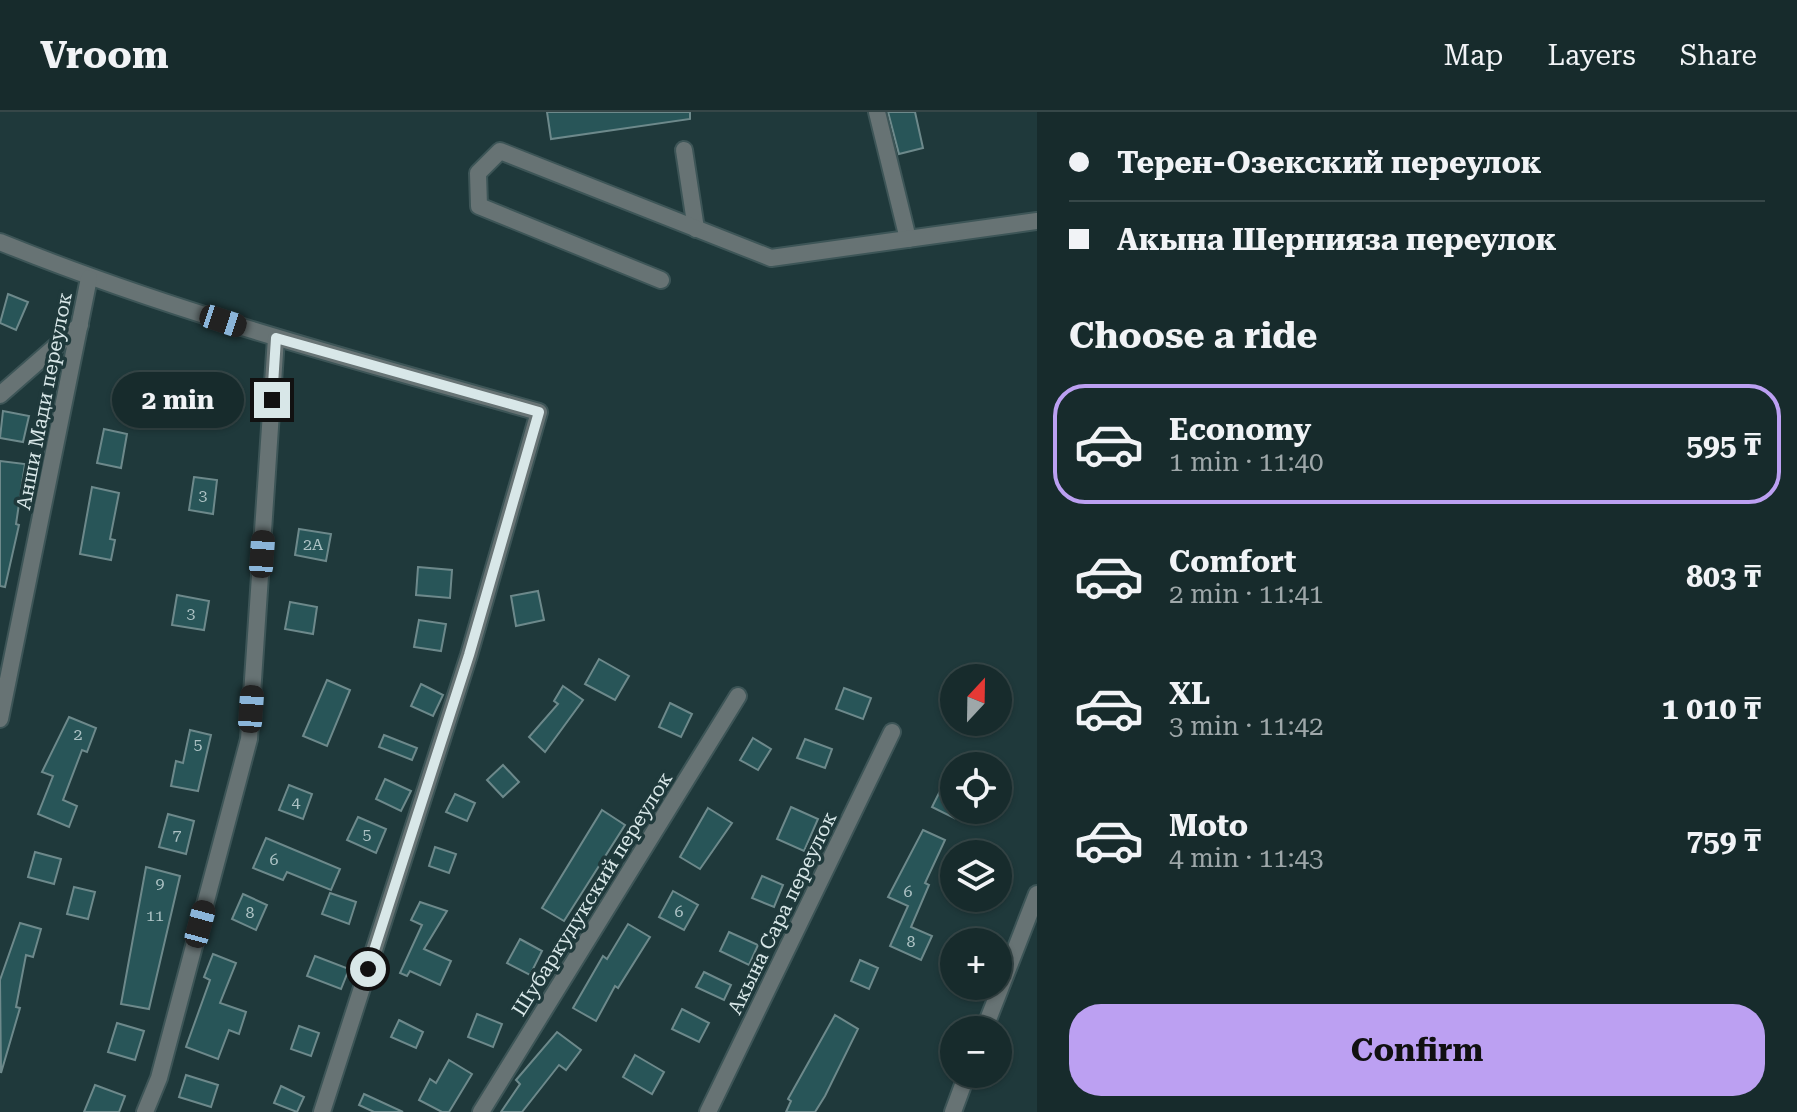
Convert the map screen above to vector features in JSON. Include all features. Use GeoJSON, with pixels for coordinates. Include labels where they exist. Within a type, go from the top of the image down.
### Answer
{"type":"FeatureCollection","features":[{"type":"Feature","properties":{"kind":"street"},"geometry":{"type":"LineString","coordinates":[[877,112],[908,239]]}},
{"type":"Feature","properties":{"kind":"street"},"geometry":{"type":"LineString","coordinates":[[684,150],[696,229]]}},
{"type":"Feature","properties":{"kind":"street"},"geometry":{"type":"LineString","coordinates":[[661,280],[479,206],[478,173],[500,151],[771,258],[1037,221]]}},
{"type":"Feature","properties":{"kind":"street"},"geometry":{"type":"LineString","coordinates":[[0,242],[89,278],[276,338],[539,412],[469,655],[322,1112]]}},
{"type":"Feature","properties":{"kind":"street","name":"Анши Мади переулок"},"geometry":{"type":"LineString","coordinates":[[0,719],[89,278]]}},
{"type":"Feature","properties":{"kind":"street"},"geometry":{"type":"LineString","coordinates":[[0,395],[80,325]]}},
{"type":"Feature","properties":{"kind":"street"},"geometry":{"type":"LineString","coordinates":[[145,1112],[159,1078],[249,739],[276,338]]}},
{"type":"Feature","properties":{"kind":"street","name":"Шубаркудукский переулок"},"geometry":{"type":"LineString","coordinates":[[481,1112],[738,696]]}},
{"type":"Feature","properties":{"kind":"street","name":"Акына Сара переулок"},"geometry":{"type":"LineString","coordinates":[[708,1112],[892,732]]}},
{"type":"Feature","properties":{"kind":"street"},"geometry":{"type":"LineString","coordinates":[[989,1016],[1037,894]]}},
{"type":"Feature","properties":{"kind":"street"},"geometry":{"type":"LineString","coordinates":[[953,1112],[962,1088]]}},
{"type":"Feature","properties":{"kind":"building"},"geometry":{"type":"Polygon","coordinates":[[[547,112],[690,112],[690,119],[551,139],[547,112]]]}},
{"type":"Feature","properties":{"kind":"building"},"geometry":{"type":"Polygon","coordinates":[[[888,112],[915,112],[923,148],[899,154],[888,112]]]}},
{"type":"Feature","properties":{"kind":"building"},"geometry":{"type":"Polygon","coordinates":[[[8,294],[28,302],[16,330],[0,323],[8,294]]]}},
{"type":"Feature","properties":{"kind":"building"},"geometry":{"type":"Polygon","coordinates":[[[210,387],[238,391],[233,421],[206,417],[210,387]]]}},
{"type":"Feature","properties":{"kind":"building"},"geometry":{"type":"Polygon","coordinates":[[[3,411],[29,416],[23,442],[0,438],[3,411]]]}},
{"type":"Feature","properties":{"kind":"building"},"geometry":{"type":"Polygon","coordinates":[[[104,429],[127,434],[121,468],[97,463],[104,429]]]}},
{"type":"Feature","properties":{"kind":"building"},"geometry":{"type":"Polygon","coordinates":[[[0,461],[25,464],[16,524],[19,525],[5,587],[0,586],[0,461]]]}},
{"type":"Feature","properties":{"kind":"building"},"geometry":{"type":"Polygon","coordinates":[[[194,477],[217,480],[213,514],[189,510],[194,477]]]}},
{"type":"Feature","properties":{"kind":"building"},"geometry":{"type":"Polygon","coordinates":[[[92,487],[119,493],[110,539],[115,540],[111,560],[80,554],[92,487]]]}},
{"type":"Feature","properties":{"kind":"building"},"geometry":{"type":"Polygon","coordinates":[[[299,529],[331,534],[326,561],[295,555],[299,529]]]}},
{"type":"Feature","properties":{"kind":"building"},"geometry":{"type":"Polygon","coordinates":[[[418,567],[452,570],[450,598],[416,595],[418,567]]]}},
{"type":"Feature","properties":{"kind":"building"},"geometry":{"type":"Polygon","coordinates":[[[538,591],[544,620],[516,626],[511,596],[538,591]]]}},
{"type":"Feature","properties":{"kind":"building"},"geometry":{"type":"Polygon","coordinates":[[[177,595],[209,601],[204,630],[172,625],[177,595]]]}},
{"type":"Feature","properties":{"kind":"building"},"geometry":{"type":"Polygon","coordinates":[[[290,602],[317,607],[313,634],[285,629],[290,602]]]}},
{"type":"Feature","properties":{"kind":"building"},"geometry":{"type":"Polygon","coordinates":[[[419,620],[446,624],[441,651],[414,647],[419,620]]]}},
{"type":"Feature","properties":{"kind":"building"},"geometry":{"type":"Polygon","coordinates":[[[599,659],[629,676],[615,700],[585,684],[599,659]]]}},
{"type":"Feature","properties":{"kind":"building"},"geometry":{"type":"Polygon","coordinates":[[[327,680],[350,690],[327,746],[303,736],[327,680]]]}},
{"type":"Feature","properties":{"kind":"building"},"geometry":{"type":"Polygon","coordinates":[[[421,684],[443,695],[433,716],[411,706],[421,684]]]}},
{"type":"Feature","properties":{"kind":"building"},"geometry":{"type":"Polygon","coordinates":[[[563,686],[583,700],[545,752],[529,737],[558,704],[554,701],[563,686]]]}},
{"type":"Feature","properties":{"kind":"building"},"geometry":{"type":"Polygon","coordinates":[[[844,688],[871,698],[863,719],[836,709],[844,688]]]}},
{"type":"Feature","properties":{"kind":"building"},"geometry":{"type":"Polygon","coordinates":[[[670,703],[692,714],[681,737],[659,727],[670,703]]]}},
{"type":"Feature","properties":{"kind":"building"},"geometry":{"type":"Polygon","coordinates":[[[69,717],[96,728],[87,752],[82,750],[63,800],[77,806],[69,827],[38,814],[53,776],[42,772],[69,717]]]}},
{"type":"Feature","properties":{"kind":"building"},"geometry":{"type":"Polygon","coordinates":[[[190,730],[211,735],[198,791],[171,786],[176,761],[183,763],[190,730]]]}},
{"type":"Feature","properties":{"kind":"building"},"geometry":{"type":"Polygon","coordinates":[[[384,735],[417,748],[412,760],[379,747],[384,735]]]}},
{"type":"Feature","properties":{"kind":"building"},"geometry":{"type":"Polygon","coordinates":[[[753,738],[771,749],[758,770],[740,760],[753,738]]]}},
{"type":"Feature","properties":{"kind":"building"},"geometry":{"type":"Polygon","coordinates":[[[805,739],[832,749],[825,768],[797,758],[805,739]]]}},
{"type":"Feature","properties":{"kind":"building"},"geometry":{"type":"Polygon","coordinates":[[[503,765],[519,782],[503,797],[487,780],[503,765]]]}},
{"type":"Feature","properties":{"kind":"building"},"geometry":{"type":"Polygon","coordinates":[[[385,779],[411,791],[401,811],[376,799],[385,779]]]}},
{"type":"Feature","properties":{"kind":"building"},"geometry":{"type":"Polygon","coordinates":[[[289,785],[312,794],[303,819],[279,810],[289,785]]]}},
{"type":"Feature","properties":{"kind":"building"},"geometry":{"type":"Polygon","coordinates":[[[940,791],[940,811],[932,807],[940,791]]]}},
{"type":"Feature","properties":{"kind":"building"},"geometry":{"type":"Polygon","coordinates":[[[455,794],[475,803],[467,821],[446,812],[455,794]]]}},
{"type":"Feature","properties":{"kind":"building"},"geometry":{"type":"Polygon","coordinates":[[[791,807],[818,819],[804,851],[777,839],[791,807]]]}},
{"type":"Feature","properties":{"kind":"building"},"geometry":{"type":"Polygon","coordinates":[[[708,808],[732,823],[700,869],[680,857],[708,808]]]}},
{"type":"Feature","properties":{"kind":"building"},"geometry":{"type":"Polygon","coordinates":[[[602,810],[625,825],[564,921],[542,908],[602,810]]]}},
{"type":"Feature","properties":{"kind":"building"},"geometry":{"type":"Polygon","coordinates":[[[168,814],[194,821],[186,854],[159,847],[168,814]]]}},
{"type":"Feature","properties":{"kind":"building"},"geometry":{"type":"Polygon","coordinates":[[[358,817],[386,829],[376,853],[347,840],[358,817]]]}},
{"type":"Feature","properties":{"kind":"building"},"geometry":{"type":"Polygon","coordinates":[[[923,830],[945,840],[940,840],[940,851],[925,883],[929,885],[911,927],[932,936],[921,960],[890,946],[908,906],[888,897],[923,830]]]}},
{"type":"Feature","properties":{"kind":"building"},"geometry":{"type":"Polygon","coordinates":[[[266,838],[340,869],[331,890],[287,872],[283,880],[253,868],[266,838]]]}},
{"type":"Feature","properties":{"kind":"building"},"geometry":{"type":"Polygon","coordinates":[[[435,847],[456,854],[449,873],[429,866],[435,847]]]}},
{"type":"Feature","properties":{"kind":"building"},"geometry":{"type":"Polygon","coordinates":[[[35,852],[61,859],[54,884],[28,877],[35,852]]]}},
{"type":"Feature","properties":{"kind":"building"},"geometry":{"type":"Polygon","coordinates":[[[146,867],[180,876],[149,1009],[121,1004],[146,867]]]}},
{"type":"Feature","properties":{"kind":"building"},"geometry":{"type":"Polygon","coordinates":[[[762,876],[783,885],[774,907],[752,898],[762,876]]]}},
{"type":"Feature","properties":{"kind":"building"},"geometry":{"type":"Polygon","coordinates":[[[74,887],[95,892],[88,919],[67,914],[74,887]]]}},
{"type":"Feature","properties":{"kind":"building"},"geometry":{"type":"Polygon","coordinates":[[[673,891],[698,905],[684,930],[659,917],[673,891]]]}},
{"type":"Feature","properties":{"kind":"building"},"geometry":{"type":"Polygon","coordinates":[[[330,893],[356,902],[349,924],[322,914],[330,893]]]}},
{"type":"Feature","properties":{"kind":"building"},"geometry":{"type":"Polygon","coordinates":[[[243,894],[267,905],[256,930],[232,919],[243,894]]]}},
{"type":"Feature","properties":{"kind":"building"},"geometry":{"type":"Polygon","coordinates":[[[420,902],[447,911],[424,949],[451,961],[440,985],[410,971],[407,976],[400,973],[422,925],[411,920],[420,902]]]}},
{"type":"Feature","properties":{"kind":"building"},"geometry":{"type":"Polygon","coordinates":[[[20,923],[41,929],[33,957],[26,955],[16,1007],[20,1008],[1,1073],[0,980],[20,923]]]}},
{"type":"Feature","properties":{"kind":"building"},"geometry":{"type":"Polygon","coordinates":[[[628,924],[650,937],[618,988],[615,986],[596,1021],[573,1008],[603,956],[607,959],[628,924]]]}},
{"type":"Feature","properties":{"kind":"building"},"geometry":{"type":"Polygon","coordinates":[[[729,932],[758,945],[749,965],[720,951],[729,932]]]}},
{"type":"Feature","properties":{"kind":"building"},"geometry":{"type":"Polygon","coordinates":[[[520,939],[542,951],[530,975],[507,963],[520,939]]]}},
{"type":"Feature","properties":{"kind":"building"},"geometry":{"type":"Polygon","coordinates":[[[213,954],[236,963],[220,1003],[246,1012],[239,1034],[229,1030],[218,1059],[186,1047],[210,980],[204,977],[213,954]]]}},
{"type":"Feature","properties":{"kind":"building"},"geometry":{"type":"Polygon","coordinates":[[[315,956],[349,969],[341,989],[307,976],[315,956]]]}},
{"type":"Feature","properties":{"kind":"building"},"geometry":{"type":"Polygon","coordinates":[[[860,960],[878,968],[869,989],[851,981],[860,960]]]}},
{"type":"Feature","properties":{"kind":"building"},"geometry":{"type":"Polygon","coordinates":[[[704,972],[731,985],[724,1000],[696,987],[704,972]]]}},
{"type":"Feature","properties":{"kind":"building"},"geometry":{"type":"Polygon","coordinates":[[[682,1009],[709,1023],[699,1042],[672,1029],[682,1009]]]}},
{"type":"Feature","properties":{"kind":"building"},"geometry":{"type":"Polygon","coordinates":[[[477,1014],[502,1024],[493,1047],[468,1037],[477,1014]]]}},
{"type":"Feature","properties":{"kind":"building"},"geometry":{"type":"Polygon","coordinates":[[[835,1015],[858,1029],[825,1096],[815,1112],[786,1112],[791,1101],[788,1099],[835,1015]]]}},
{"type":"Feature","properties":{"kind":"building"},"geometry":{"type":"Polygon","coordinates":[[[399,1020],[423,1032],[416,1048],[391,1037],[399,1020]]]}},
{"type":"Feature","properties":{"kind":"building"},"geometry":{"type":"Polygon","coordinates":[[[117,1023],[144,1031],[135,1060],[108,1052],[117,1023]]]}},
{"type":"Feature","properties":{"kind":"building"},"geometry":{"type":"Polygon","coordinates":[[[299,1026],[319,1033],[311,1056],[291,1049],[299,1026]]]}},
{"type":"Feature","properties":{"kind":"building"},"geometry":{"type":"Polygon","coordinates":[[[557,1032],[581,1050],[566,1070],[559,1065],[522,1112],[501,1112],[520,1084],[516,1080],[557,1032]]]}},
{"type":"Feature","properties":{"kind":"building"},"geometry":{"type":"Polygon","coordinates":[[[635,1055],[664,1072],[652,1094],[623,1077],[635,1055]]]}},
{"type":"Feature","properties":{"kind":"building"},"geometry":{"type":"Polygon","coordinates":[[[449,1060],[472,1074],[449,1112],[442,1112],[419,1100],[430,1079],[436,1083],[449,1060]]]}},
{"type":"Feature","properties":{"kind":"building"},"geometry":{"type":"Polygon","coordinates":[[[186,1075],[218,1085],[211,1107],[179,1097],[186,1075]]]}},
{"type":"Feature","properties":{"kind":"building"},"geometry":{"type":"Polygon","coordinates":[[[95,1085],[125,1096],[119,1112],[84,1112],[95,1085]]]}},
{"type":"Feature","properties":{"kind":"building"},"geometry":{"type":"Polygon","coordinates":[[[281,1086],[304,1097],[297,1112],[274,1103],[281,1086]]]}},
{"type":"Feature","properties":{"kind":"building"},"geometry":{"type":"Polygon","coordinates":[[[364,1094],[403,1112],[374,1112],[359,1105],[364,1094]]]}},
{"type":"Feature","properties":{"kind":"route"},"geometry":{"type":"LineString","coordinates":[[272,400],[276,338],[539,412],[469,655],[368,969]]}}]}
